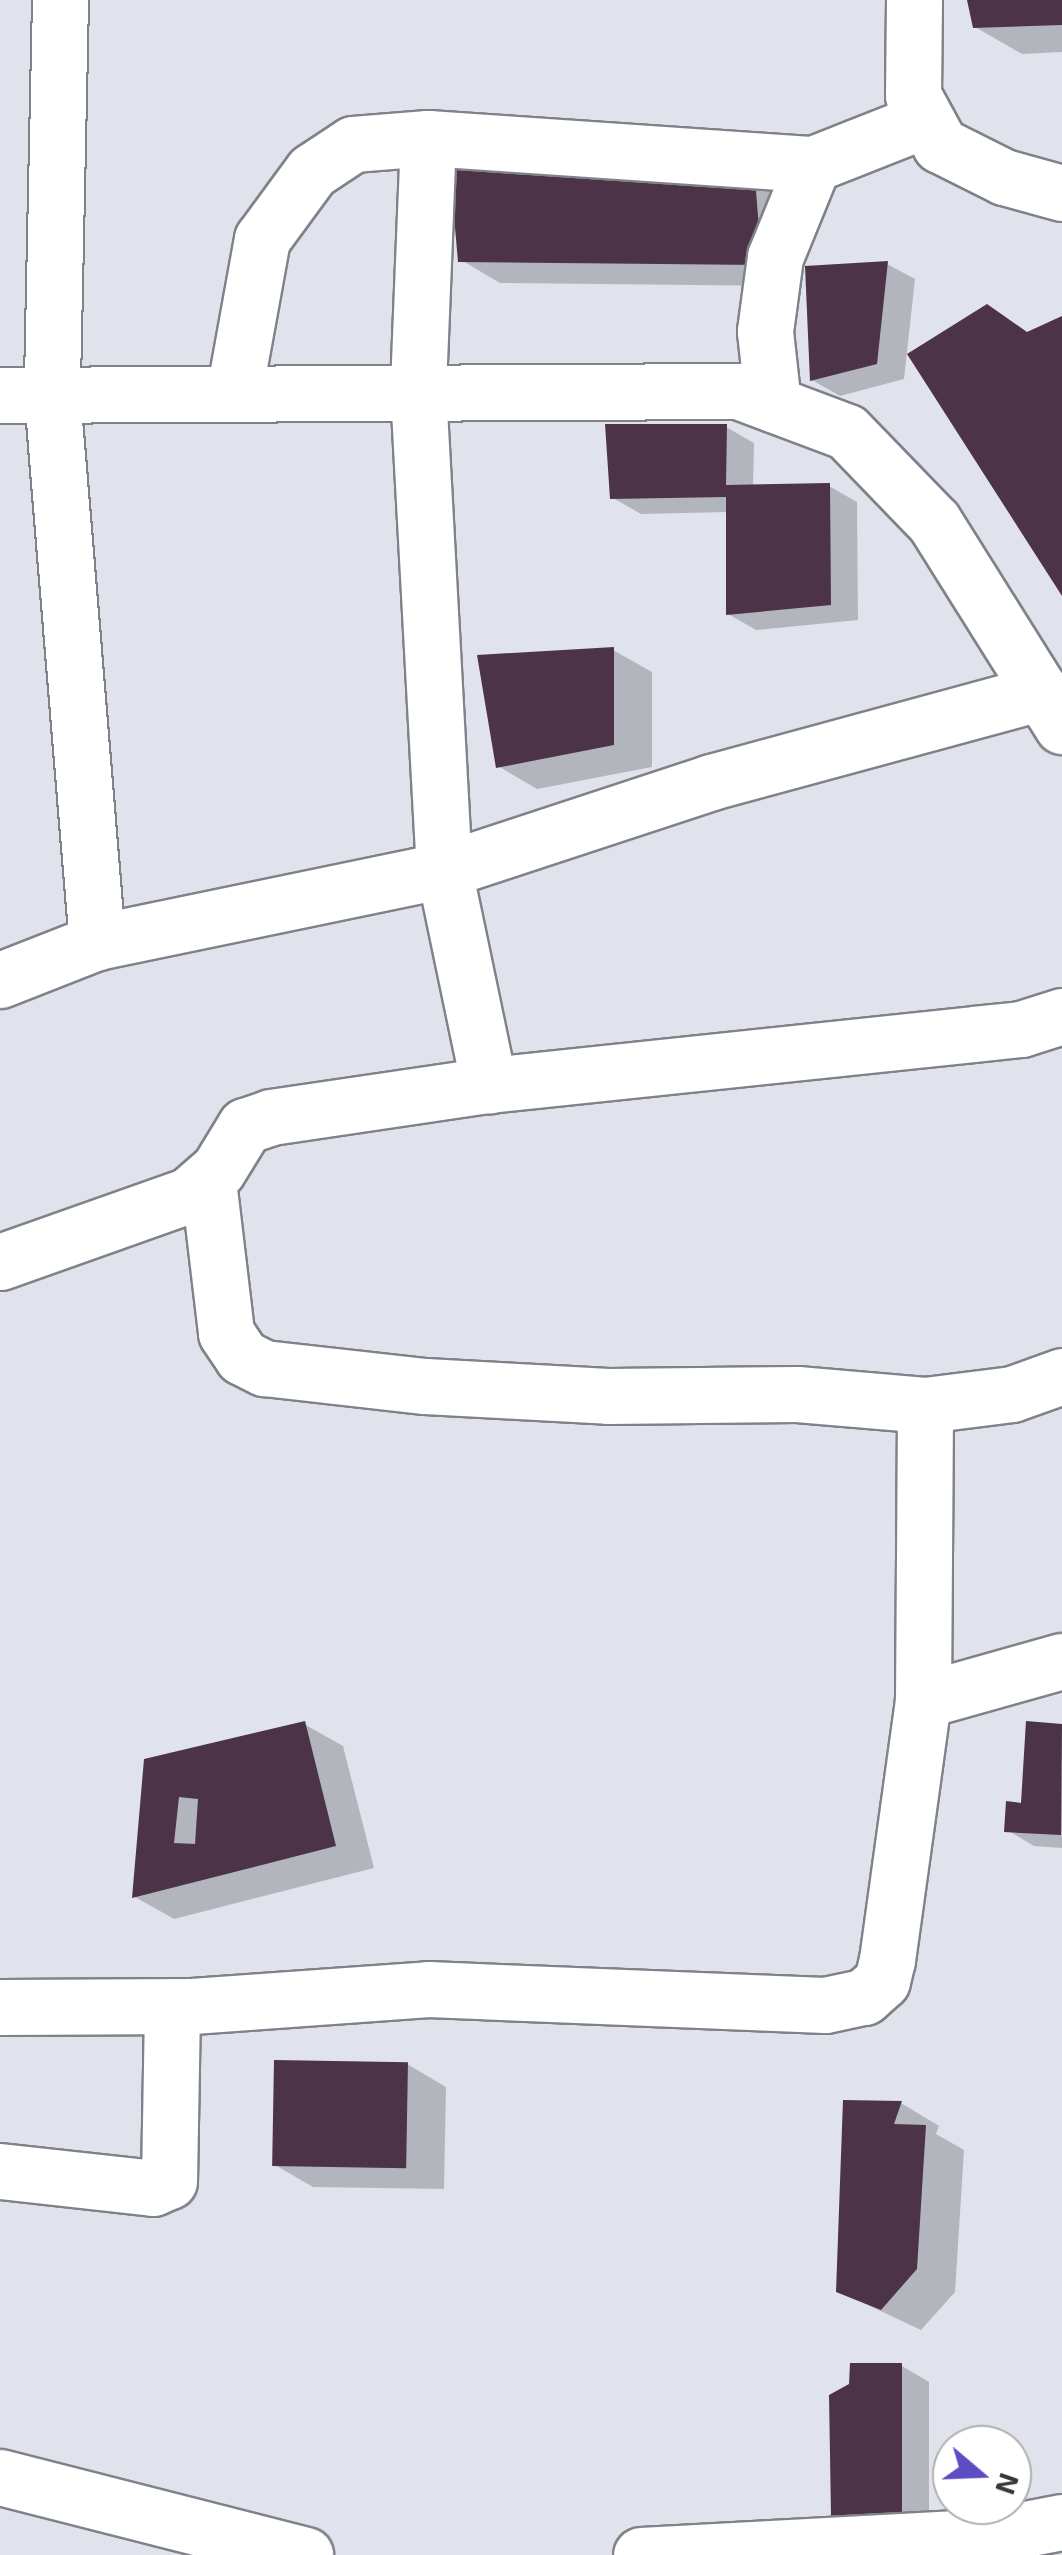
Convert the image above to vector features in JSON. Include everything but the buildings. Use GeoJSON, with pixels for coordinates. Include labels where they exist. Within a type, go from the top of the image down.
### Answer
{"type":"FeatureCollection","features":[{"type":"Feature","properties":{"kind":"street"},"geometry":{"type":"LineString","coordinates":[[60,0],[26,396],[97,942]]}},
{"type":"Feature","properties":{"kind":"street"},"geometry":{"type":"LineString","coordinates":[[914,0],[913,95],[922,121],[940,145],[1004,178],[1062,193]]}},
{"type":"Feature","properties":{"kind":"street"},"geometry":{"type":"LineString","coordinates":[[234,393],[262,238],[280,206],[312,171],[354,144],[428,138],[813,164],[922,121]]}},
{"type":"Feature","properties":{"kind":"street"},"geometry":{"type":"LineString","coordinates":[[428,138],[418,391],[444,870],[489,1085]]}},
{"type":"Feature","properties":{"kind":"street"},"geometry":{"type":"LineString","coordinates":[[773,404],[765,331],[775,257],[813,164]]}},
{"type":"Feature","properties":{"kind":"street"},"geometry":{"type":"LineString","coordinates":[[0,980],[97,942],[444,870],[711,782],[1052,709],[934,522],[847,432],[738,392],[26,396]]}},
{"type":"Feature","properties":{"kind":"street"},"geometry":{"type":"LineString","coordinates":[[0,1262],[189,1195],[208,1181],[245,1126],[489,1085],[1021,1029],[1062,1016]]}},
{"type":"Feature","properties":{"kind":"street"},"geometry":{"type":"LineString","coordinates":[[208,1181],[226,1333],[242,1357],[264,1368],[425,1386],[608,1396],[796,1394],[925,1405],[1012,1394],[1062,1376]]}},
{"type":"Feature","properties":{"kind":"street"},"geometry":{"type":"LineString","coordinates":[[0,2007],[172,2007],[428,1989],[825,2005],[864,1997],[882,1981],[887,1960],[923,1700],[925,1405]]}},
{"type":"Feature","properties":{"kind":"street"},"geometry":{"type":"LineString","coordinates":[[923,1700],[1062,1662]]}},
{"type":"Feature","properties":{"kind":"street"},"geometry":{"type":"LineString","coordinates":[[0,2171],[153,2188],[169,2182],[172,2007]]}},
{"type":"Feature","properties":{"kind":"street"},"geometry":{"type":"LineString","coordinates":[[0,2477],[296,2554]]}},
{"type":"Feature","properties":{"kind":"street"},"geometry":{"type":"LineString","coordinates":[[648,2554],[990,2546],[1062,2522]]}}]}
